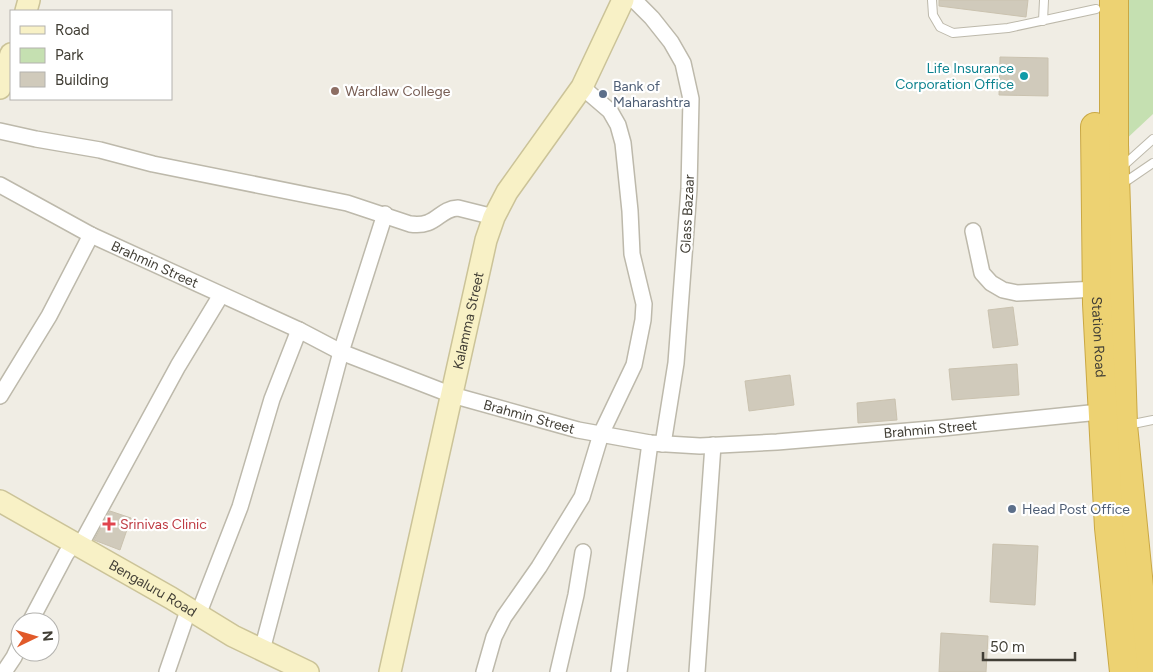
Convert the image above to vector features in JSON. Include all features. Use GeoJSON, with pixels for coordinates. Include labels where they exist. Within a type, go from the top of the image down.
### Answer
{"type":"FeatureCollection","features":[{"type":"Feature","properties":{"kind":"highway","name":"Station Road"},"geometry":{"type":"LineString","coordinates":[[1102,3],[1105,182],[1097,289],[1117,416],[1109,528],[1124,672]]}},
{"type":"Feature","properties":{"kind":"highway"},"geometry":{"type":"LineString","coordinates":[[1105,182],[1117,416],[1147,607],[1149,672]]}},
{"type":"Feature","properties":{"kind":"street","name":"Kalamma Street"},"geometry":{"type":"LineString","coordinates":[[390,672],[486,240],[494,217],[507,192],[582,88],[622,0]]}},
{"type":"Feature","properties":{"kind":"street","name":"Glass Bazaar"},"geometry":{"type":"LineString","coordinates":[[620,672],[657,444],[676,363],[689,189],[691,99],[683,63],[671,42],[652,18],[634,0]]}},
{"type":"Feature","properties":{"kind":"street"},"geometry":{"type":"LineString","coordinates":[[0,88],[10,57]]}},
{"type":"Feature","properties":{"kind":"street"},"geometry":{"type":"LineString","coordinates":[[484,672],[494,638],[504,616],[539,567],[582,497],[601,434],[634,365],[643,320],[644,304],[632,254],[623,143],[618,125],[610,111],[582,88]]}},
{"type":"Feature","properties":{"kind":"street"},"geometry":{"type":"LineString","coordinates":[[0,131],[106,151],[153,164],[347,203],[385,214],[410,224],[421,225],[430,223],[453,208],[494,217]]}},
{"type":"Feature","properties":{"kind":"street","name":"Brahmin Street"},"geometry":{"type":"LineString","coordinates":[[0,186],[91,234],[221,296],[299,330],[341,352],[452,394],[558,425],[601,434],[657,444],[713,445],[1117,416]]}},
{"type":"Feature","properties":{"kind":"street"},"geometry":{"type":"LineString","coordinates":[[262,650],[341,352],[385,214]]}},
{"type":"Feature","properties":{"kind":"street"},"geometry":{"type":"LineString","coordinates":[[973,231],[982,273],[991,284],[1003,290],[1017,293],[1097,289]]}},
{"type":"Feature","properties":{"kind":"street"},"geometry":{"type":"LineString","coordinates":[[0,396],[49,316],[91,234]]}},
{"type":"Feature","properties":{"kind":"street"},"geometry":{"type":"LineString","coordinates":[[35,612],[66,554],[77,544],[178,366],[221,296]]}},
{"type":"Feature","properties":{"kind":"street"},"geometry":{"type":"LineString","coordinates":[[167,672],[240,507],[272,399],[299,330]]}},
{"type":"Feature","properties":{"kind":"street"},"geometry":{"type":"LineString","coordinates":[[697,672],[713,445]]}},
{"type":"Feature","properties":{"kind":"street","name":"Bengaluru Road"},"geometry":{"type":"LineString","coordinates":[[0,501],[194,611],[233,636],[308,672]]}},
{"type":"Feature","properties":{"kind":"street"},"geometry":{"type":"LineString","coordinates":[[558,672],[576,595],[583,552]]}},
{"type":"Feature","properties":{"kind":"lane"},"geometry":{"type":"LineString","coordinates":[[932,0],[933,15],[940,27],[953,33],[1008,28],[1043,21],[1102,3]]}},
{"type":"Feature","properties":{"kind":"lane"},"geometry":{"type":"LineString","coordinates":[[1043,21],[1044,0]]}},
{"type":"Feature","properties":{"kind":"lane"},"geometry":{"type":"LineString","coordinates":[[1105,182],[1153,139]]}},
{"type":"Feature","properties":{"kind":"lane"},"geometry":{"type":"LineString","coordinates":[[1105,182],[1128,180],[1153,162]]}},
{"type":"Feature","properties":{"kind":"lane"},"geometry":{"type":"LineString","coordinates":[[1117,416],[1153,420]]}},
{"type":"Feature","properties":{"kind":"green space"},"geometry":{"type":"Polygon","coordinates":[[[1119,0],[1153,0],[1153,114],[1122,143],[1119,0]]]}},
{"type":"Feature","properties":{"kind":"building"},"geometry":{"type":"Polygon","coordinates":[[[939,0],[1028,0],[1026,17],[939,6],[939,0]]]}},
{"type":"Feature","properties":{"kind":"building","name":"Life Insurance Corporation Office"},"geometry":{"type":"Polygon","coordinates":[[[1000,57],[1048,58],[1048,96],[999,95],[1000,57]]]}},
{"type":"Feature","properties":{"kind":"building"},"geometry":{"type":"Polygon","coordinates":[[[1013,307],[1018,345],[993,348],[988,310],[1013,307]]]}},
{"type":"Feature","properties":{"kind":"building"},"geometry":{"type":"Polygon","coordinates":[[[1017,364],[1019,395],[952,400],[949,369],[1017,364]]]}},
{"type":"Feature","properties":{"kind":"building"},"geometry":{"type":"Polygon","coordinates":[[[790,375],[794,405],[749,411],[745,381],[790,375]]]}},
{"type":"Feature","properties":{"kind":"building"},"geometry":{"type":"Polygon","coordinates":[[[895,399],[897,420],[858,423],[857,403],[895,399]]]}},
{"type":"Feature","properties":{"kind":"building"},"geometry":{"type":"Polygon","coordinates":[[[110,511],[131,518],[120,550],[94,540],[110,511]]]}},
{"type":"Feature","properties":{"kind":"building"},"geometry":{"type":"Polygon","coordinates":[[[993,544],[1038,546],[1035,605],[990,602],[993,544]]]}},
{"type":"Feature","properties":{"kind":"building"},"geometry":{"type":"Polygon","coordinates":[[[941,633],[988,636],[986,672],[939,672],[941,633]]]}},
{"type":"Feature","properties":{"kind":"place","name":"Life Insurance Corporation Office"},"geometry":{"type":"Point","coordinates":[1024,76]}},
{"type":"Feature","properties":{"kind":"place","name":"Wardlaw College"},"geometry":{"type":"Point","coordinates":[335,91]}},
{"type":"Feature","properties":{"kind":"place","name":"Bank of Maharashtra"},"geometry":{"type":"Point","coordinates":[603,94]}},
{"type":"Feature","properties":{"kind":"place","name":"Head Post Office"},"geometry":{"type":"Point","coordinates":[1012,509]}},
{"type":"Feature","properties":{"kind":"place","name":"Srinivas Clinic"},"geometry":{"type":"Point","coordinates":[109,524]}}]}
